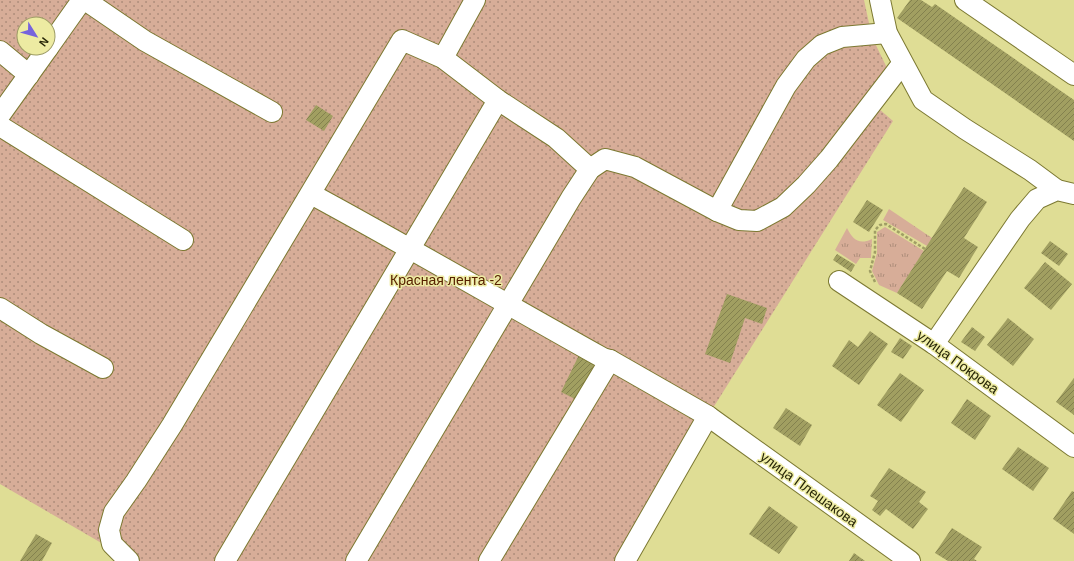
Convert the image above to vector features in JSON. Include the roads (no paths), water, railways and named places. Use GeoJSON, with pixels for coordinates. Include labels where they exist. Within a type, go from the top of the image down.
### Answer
{"type":"FeatureCollection","features":[{"type":"Feature","properties":{"kind":"street"},"geometry":{"type":"LineString","coordinates":[[56,37],[84,0],[145,41],[272,112]]}},
{"type":"Feature","properties":{"kind":"street"},"geometry":{"type":"LineString","coordinates":[[442,58],[475,0]]}},
{"type":"Feature","properties":{"kind":"street"},"geometry":{"type":"LineString","coordinates":[[880,0],[887,33],[902,64],[923,100],[965,130],[1065,192]]}},
{"type":"Feature","properties":{"kind":"street"},"geometry":{"type":"LineString","coordinates":[[965,0],[1074,75]]}},
{"type":"Feature","properties":{"kind":"street"},"geometry":{"type":"LineString","coordinates":[[717,211],[786,86],[806,59],[822,45],[842,37],[887,33]]}},
{"type":"Feature","properties":{"kind":"street"},"geometry":{"type":"LineString","coordinates":[[129,561],[112,544],[109,530],[114,512],[136,481],[172,424],[402,40],[442,58],[498,100],[556,138],[590,169]]}},
{"type":"Feature","properties":{"kind":"street"},"geometry":{"type":"LineString","coordinates":[[0,50],[29,75]]}},
{"type":"Feature","properties":{"kind":"street"},"geometry":{"type":"LineString","coordinates":[[0,115],[42,56]]}},
{"type":"Feature","properties":{"kind":"street"},"geometry":{"type":"LineString","coordinates":[[356,561],[507,305],[590,169],[605,159],[635,167],[717,211],[739,220],[757,221],[782,207],[806,185],[829,159],[902,64]]}},
{"type":"Feature","properties":{"kind":"street"},"geometry":{"type":"LineString","coordinates":[[225,561],[498,100]]}},
{"type":"Feature","properties":{"kind":"street"},"geometry":{"type":"LineString","coordinates":[[0,126],[183,240]]}},
{"type":"Feature","properties":{"kind":"street"},"geometry":{"type":"LineString","coordinates":[[934,344],[1020,219],[1037,199],[1065,192]]}},
{"type":"Feature","properties":{"kind":"street","name":"улица Плешакова"},"geometry":{"type":"LineString","coordinates":[[311,194],[411,248],[507,305],[603,358],[610,360],[708,416],[910,561]]}},
{"type":"Feature","properties":{"kind":"street","name":"улица Покрова"},"geometry":{"type":"LineString","coordinates":[[840,281],[934,344],[1074,447]]}},
{"type":"Feature","properties":{"kind":"street"},"geometry":{"type":"LineString","coordinates":[[0,308],[41,334],[103,368]]}},
{"type":"Feature","properties":{"kind":"street"},"geometry":{"type":"LineString","coordinates":[[489,561],[610,360]]}},
{"type":"Feature","properties":{"kind":"street"},"geometry":{"type":"LineString","coordinates":[[625,561],[708,416]]}},
{"type":"Feature","properties":{"kind":"park label","name":"Красная лента -2"},"geometry":{"type":"Point","coordinates":[446,280]}}]}
